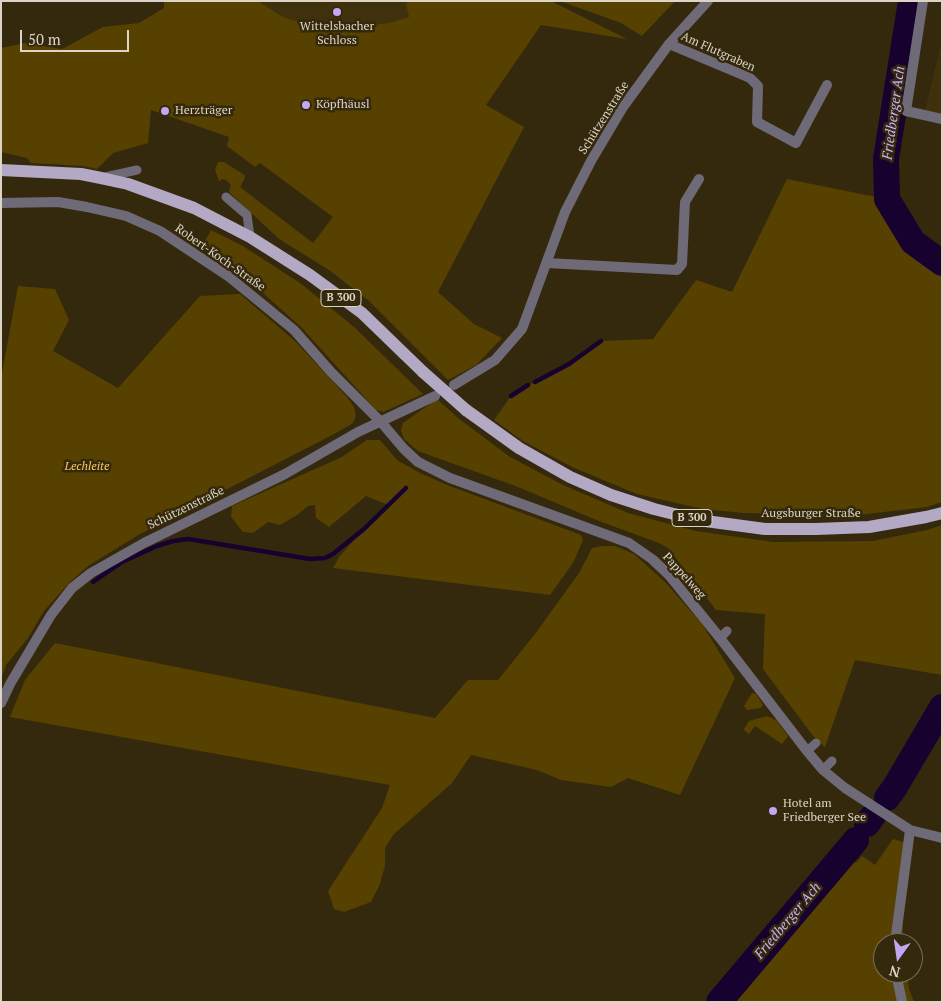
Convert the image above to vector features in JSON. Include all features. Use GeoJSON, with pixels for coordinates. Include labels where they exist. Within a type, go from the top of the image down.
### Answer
{"type":"FeatureCollection","features":[{"type":"Feature","properties":{"kind":"main road","name":"B 300"},"geometry":{"type":"LineString","coordinates":[[1,170],[81,174],[128,184],[194,208],[250,237]]}},
{"type":"Feature","properties":{"kind":"main road","name":"Augsburger Straße"},"geometry":{"type":"LineString","coordinates":[[250,237],[310,275],[362,313],[423,372],[466,410],[519,448],[570,477],[611,495],[654,509],[698,520],[765,529],[869,527],[942,513]]}},
{"type":"Feature","properties":{"kind":"street","name":"Schützenstraße"},"geometry":{"type":"LineString","coordinates":[[454,385],[495,360],[522,329],[565,212],[591,161],[623,107],[669,44],[708,1]]}},
{"type":"Feature","properties":{"kind":"street"},"geometry":{"type":"LineString","coordinates":[[923,1],[906,111],[942,119]]}},
{"type":"Feature","properties":{"kind":"street","name":"Am Flutgraben"},"geometry":{"type":"LineString","coordinates":[[669,44],[750,78],[758,86],[756,122],[796,143],[827,85]]}},
{"type":"Feature","properties":{"kind":"street"},"geometry":{"type":"LineString","coordinates":[[547,263],[677,270],[682,264],[685,202],[699,179]]}},
{"type":"Feature","properties":{"kind":"street","name":"Robert-Koch-Straße"},"geometry":{"type":"LineString","coordinates":[[1,203],[58,202],[87,207],[126,216],[160,231],[228,276],[294,330],[381,422]]}},
{"type":"Feature","properties":{"kind":"street","name":"Schützenstraße"},"geometry":{"type":"LineString","coordinates":[[1,703],[10,684],[51,615],[72,588],[91,573],[144,543],[285,474],[358,432],[435,396]]}},
{"type":"Feature","properties":{"kind":"street","name":"Pappelweg"},"geometry":{"type":"LineString","coordinates":[[381,422],[418,462],[459,481],[628,543],[652,559],[724,634],[807,751],[823,770],[845,788],[910,830],[942,838]]}},
{"type":"Feature","properties":{"kind":"street"},"geometry":{"type":"LineString","coordinates":[[896,933],[910,830]]}},
{"type":"Feature","properties":{"kind":"street"},"geometry":{"type":"LineString","coordinates":[[898,983],[902,1002]]}},
{"type":"Feature","properties":{"kind":"lane"},"geometry":{"type":"LineString","coordinates":[[102,178],[137,170]]}},
{"type":"Feature","properties":{"kind":"lane"},"geometry":{"type":"LineString","coordinates":[[226,196],[247,215],[250,237]]}},
{"type":"Feature","properties":{"kind":"lane"},"geometry":{"type":"LineString","coordinates":[[807,751],[816,743]]}},
{"type":"Feature","properties":{"kind":"lane"},"geometry":{"type":"LineString","coordinates":[[823,770],[832,761]]}},
{"type":"Feature","properties":{"kind":"shaded area","name":"Wittelsbacher Schloss"},"geometry":{"type":"Polygon","coordinates":[[[258,1],[409,1],[406,4],[410,17],[389,23],[327,30],[283,17],[258,1]]]}},
{"type":"Feature","properties":{"kind":"shaded area"},"geometry":{"type":"Polygon","coordinates":[[[942,39],[942,113],[925,111],[942,39]]]}},
{"type":"Feature","properties":{"kind":"green space"},"geometry":{"type":"Polygon","coordinates":[[[164,1],[258,1],[283,17],[327,30],[389,23],[409,17],[406,4],[409,1],[551,1],[627,39],[541,25],[486,105],[524,127],[438,292],[474,324],[502,338],[476,365],[448,380],[369,301],[329,270],[279,239],[229,192],[231,185],[226,180],[221,179],[219,181],[215,170],[218,162],[224,162],[243,174],[245,176],[240,187],[313,243],[333,217],[260,163],[255,167],[227,146],[229,137],[151,110],[148,143],[113,153],[97,169],[83,166],[31,163],[27,158],[1,152],[1,48],[25,43],[62,49],[103,27],[139,23],[164,8],[164,1]]]}},
{"type":"Feature","properties":{"kind":"green space"},"geometry":{"type":"Polygon","coordinates":[[[560,1],[675,1],[642,36],[621,23],[560,1]]]}},
{"type":"Feature","properties":{"kind":"green space"},"geometry":{"type":"Polygon","coordinates":[[[787,179],[881,198],[897,239],[942,273],[942,502],[927,507],[858,515],[743,513],[703,509],[637,494],[572,467],[523,441],[494,420],[511,396],[569,364],[601,341],[653,339],[696,280],[732,292],[787,179]]]}},
{"type":"Feature","properties":{"kind":"green space"},"geometry":{"type":"Polygon","coordinates":[[[211,230],[243,246],[300,283],[353,326],[423,394],[383,412],[376,410],[302,328],[262,292],[202,247],[211,230]]]}},
{"type":"Feature","properties":{"kind":"green space","name":"Lechleite"},"geometry":{"type":"Polygon","coordinates":[[[18,286],[55,289],[69,320],[53,351],[118,388],[200,296],[240,294],[295,341],[347,397],[354,407],[356,416],[353,423],[336,433],[140,534],[88,566],[69,583],[44,611],[28,638],[6,665],[1,679],[1,378],[18,286]]]}},
{"type":"Feature","properties":{"kind":"green space"},"geometry":{"type":"Polygon","coordinates":[[[437,399],[458,418],[510,457],[563,485],[628,513],[696,531],[773,542],[873,541],[942,525],[942,675],[855,660],[825,747],[814,737],[763,669],[765,614],[716,610],[668,548],[659,543],[599,521],[518,487],[418,451],[404,439],[401,431],[403,423],[437,399]]]}},
{"type":"Feature","properties":{"kind":"green space"},"geometry":{"type":"Polygon","coordinates":[[[367,440],[380,440],[397,460],[447,485],[581,535],[583,540],[573,563],[550,595],[333,568],[339,557],[388,505],[366,496],[329,527],[316,518],[315,505],[308,506],[280,525],[268,522],[253,533],[243,532],[231,517],[232,506],[342,457],[367,440]]]}},
{"type":"Feature","properties":{"kind":"green space"},"geometry":{"type":"Polygon","coordinates":[[[615,546],[634,554],[665,582],[702,624],[735,678],[680,795],[628,778],[611,787],[561,780],[537,770],[471,755],[452,783],[394,834],[385,848],[385,865],[380,884],[371,902],[344,912],[334,909],[328,891],[382,808],[390,785],[10,717],[25,680],[55,643],[435,718],[468,680],[498,680],[535,634],[579,573],[592,548],[615,546]]]}},
{"type":"Feature","properties":{"kind":"green space"},"geometry":{"type":"Polygon","coordinates":[[[752,693],[756,694],[763,705],[761,708],[747,710],[744,706],[752,693]]]}},
{"type":"Feature","properties":{"kind":"green space"},"geometry":{"type":"Polygon","coordinates":[[[767,716],[776,720],[788,736],[782,744],[755,726],[749,734],[745,731],[744,729],[749,721],[767,716]]]}},
{"type":"Feature","properties":{"kind":"green space"},"geometry":{"type":"Polygon","coordinates":[[[893,839],[913,845],[903,933],[873,933],[873,983],[908,983],[914,1002],[712,1002],[766,936],[783,921],[839,857],[856,863],[862,856],[875,865],[893,839]]]}},
{"type":"Feature","properties":{"kind":"waterway","name":"Friedberger Ach"},"geometry":{"type":"LineString","coordinates":[[911,1],[886,159],[887,199],[913,242],[942,263]]}},
{"type":"Feature","properties":{"kind":"waterway"},"geometry":{"type":"LineString","coordinates":[[535,382],[569,364],[601,341]]}},
{"type":"Feature","properties":{"kind":"waterway"},"geometry":{"type":"LineString","coordinates":[[511,396],[528,385]]}},
{"type":"Feature","properties":{"kind":"waterway"},"geometry":{"type":"LineString","coordinates":[[93,582],[122,562],[157,546],[188,539],[310,559],[325,558],[333,554],[364,529],[406,488]]}},
{"type":"Feature","properties":{"kind":"waterway","name":"Friedberger Ach"},"geometry":{"type":"LineString","coordinates":[[887,798],[942,707]]}},
{"type":"Feature","properties":{"kind":"waterway","name":"Friedberger Ach"},"geometry":{"type":"LineString","coordinates":[[867,824],[873,816]]}},
{"type":"Feature","properties":{"kind":"waterway","name":"Friedberger Ach"},"geometry":{"type":"LineString","coordinates":[[719,1002],[856,840]]}},
{"type":"Feature","properties":{"kind":"place","name":"Wittelsbacher Schloss"},"geometry":{"type":"Point","coordinates":[337,12]}},
{"type":"Feature","properties":{"kind":"place","name":"Köpfhäusl"},"geometry":{"type":"Point","coordinates":[306,105]}},
{"type":"Feature","properties":{"kind":"place","name":"Herzträger"},"geometry":{"type":"Point","coordinates":[165,111]}},
{"type":"Feature","properties":{"kind":"place","name":"Hotel am Friedberger See"},"geometry":{"type":"Point","coordinates":[773,811]}}]}
